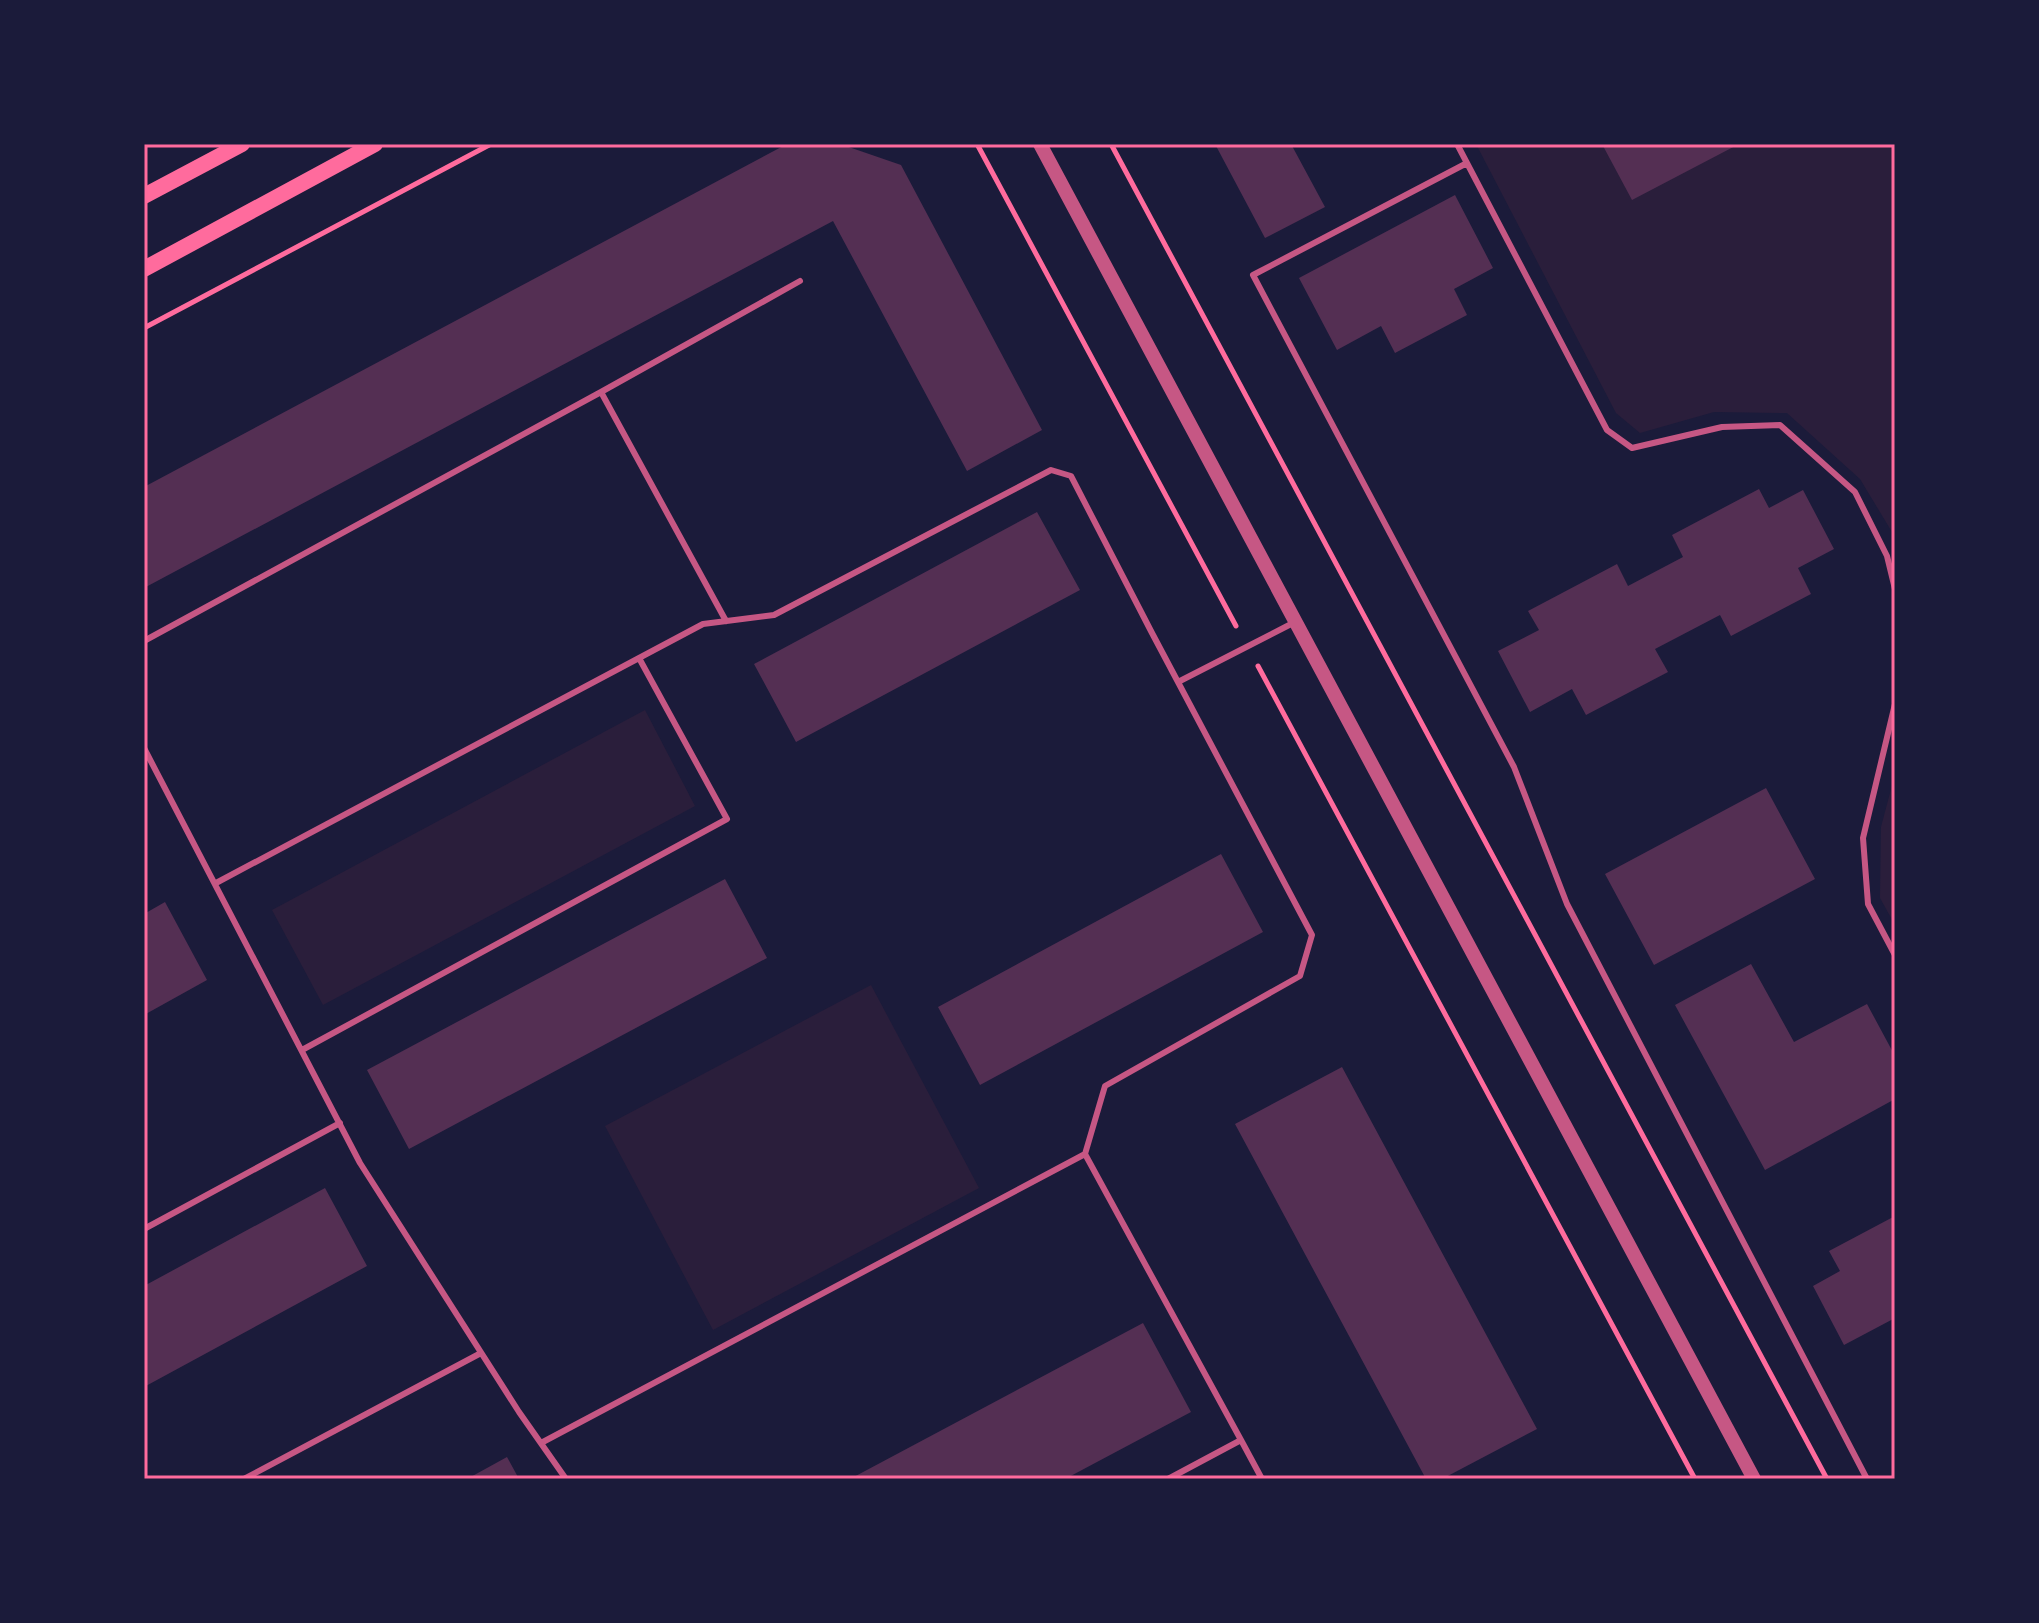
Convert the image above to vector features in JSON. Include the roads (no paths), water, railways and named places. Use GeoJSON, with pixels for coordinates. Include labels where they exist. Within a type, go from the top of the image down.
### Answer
{"type":"FeatureCollection","features":[{"type":"Feature","properties":{"kind":"main road"},"geometry":{"type":"LineString","coordinates":[[144,196],[242,144]]}},
{"type":"Feature","properties":{"kind":"main road"},"geometry":{"type":"LineString","coordinates":[[144,269],[375,144]]}},
{"type":"Feature","properties":{"kind":"street"},"geometry":{"type":"LineString","coordinates":[[1040,144],[1754,1479]]}},
{"type":"Feature","properties":{"kind":"lane"},"geometry":{"type":"LineString","coordinates":[[1457,144],[1607,430],[1632,448],[1722,427],[1780,425],[1855,492],[1887,556],[1895,589]]}},
{"type":"Feature","properties":{"kind":"lane"},"geometry":{"type":"LineString","coordinates":[[1467,163],[1253,275],[1514,767],[1567,904],[1867,1479]]}},
{"type":"Feature","properties":{"kind":"lane"},"geometry":{"type":"LineString","coordinates":[[144,641],[800,281]]}},
{"type":"Feature","properties":{"kind":"lane"},"geometry":{"type":"LineString","coordinates":[[601,392],[726,621]]}},
{"type":"Feature","properties":{"kind":"lane"},"geometry":{"type":"LineString","coordinates":[[216,883],[703,624],[774,615],[1051,470],[1071,476],[1312,935],[1300,976],[1105,1086],[1085,1154],[1262,1479]]}},
{"type":"Feature","properties":{"kind":"lane"},"geometry":{"type":"LineString","coordinates":[[1178,682],[1295,622]]}},
{"type":"Feature","properties":{"kind":"lane"},"geometry":{"type":"LineString","coordinates":[[302,1050],[727,819],[639,658]]}},
{"type":"Feature","properties":{"kind":"lane"},"geometry":{"type":"LineString","coordinates":[[1895,704],[1863,838],[1868,904],[1895,955]]}},
{"type":"Feature","properties":{"kind":"lane"},"geometry":{"type":"LineString","coordinates":[[144,748],[360,1163],[519,1412],[566,1479]]}},
{"type":"Feature","properties":{"kind":"lane"},"geometry":{"type":"LineString","coordinates":[[144,1229],[340,1123]]}},
{"type":"Feature","properties":{"kind":"lane"},"geometry":{"type":"LineString","coordinates":[[541,1443],[1085,1154]]}},
{"type":"Feature","properties":{"kind":"lane"},"geometry":{"type":"LineString","coordinates":[[244,1479],[481,1353]]}},
{"type":"Feature","properties":{"kind":"lane"},"geometry":{"type":"LineString","coordinates":[[1168,1479],[1241,1440]]}}]}
